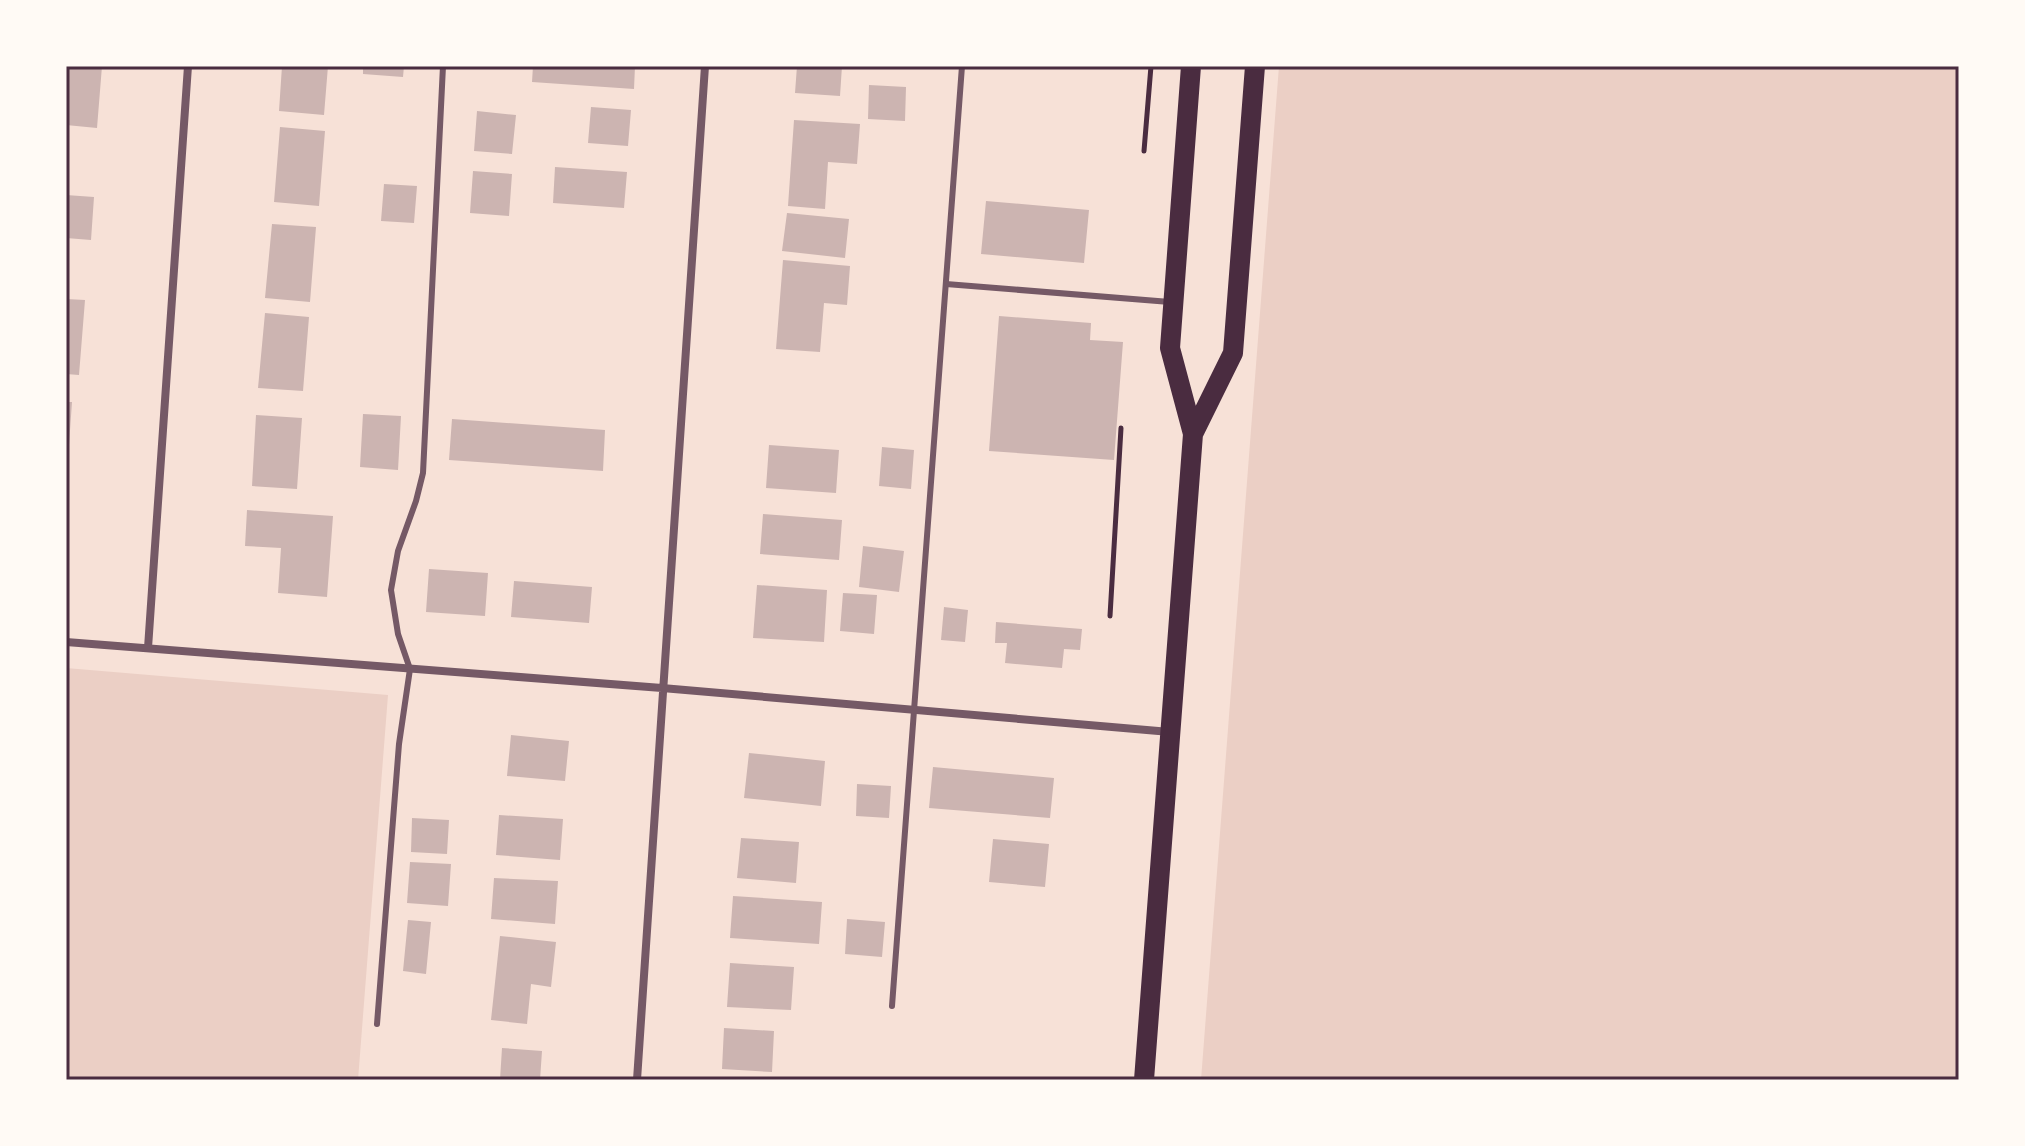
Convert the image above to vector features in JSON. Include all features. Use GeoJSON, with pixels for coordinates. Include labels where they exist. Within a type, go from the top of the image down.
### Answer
{"type":"FeatureCollection","features":[{"type":"Feature","properties":{"kind":"main road"},"geometry":{"type":"LineString","coordinates":[[1144,1080],[1193,434],[1170,348],[1191,66]]}},
{"type":"Feature","properties":{"kind":"main road"},"geometry":{"type":"LineString","coordinates":[[1193,434],[1233,353],[1255,66]]}},
{"type":"Feature","properties":{"kind":"street"},"geometry":{"type":"LineString","coordinates":[[148,648],[188,66]]}},
{"type":"Feature","properties":{"kind":"street"},"geometry":{"type":"LineString","coordinates":[[637,1080],[705,66]]}},
{"type":"Feature","properties":{"kind":"street"},"geometry":{"type":"LineString","coordinates":[[66,642],[662,688],[1170,732]]}},
{"type":"Feature","properties":{"kind":"lane"},"geometry":{"type":"LineString","coordinates":[[377,1024],[399,744],[410,669],[398,634],[391,590],[398,551],[423,473],[443,66]]}},
{"type":"Feature","properties":{"kind":"lane"},"geometry":{"type":"LineString","coordinates":[[892,1006],[962,66]]}},
{"type":"Feature","properties":{"kind":"lane"},"geometry":{"type":"LineString","coordinates":[[946,284],[1174,302]]}},
{"type":"Feature","properties":{"kind":"path"},"geometry":{"type":"LineString","coordinates":[[1144,151],[1151,66]]}},
{"type":"Feature","properties":{"kind":"path"},"geometry":{"type":"LineString","coordinates":[[1110,616],[1121,428]]}},
{"type":"Feature","properties":{"kind":"shaded area"},"geometry":{"type":"Polygon","coordinates":[[[1279,66],[1959,66],[1959,1080],[1201,1080],[1279,66]]]}},
{"type":"Feature","properties":{"kind":"shaded area"},"geometry":{"type":"Polygon","coordinates":[[[66,668],[388,695],[358,1080],[66,1080],[66,668]]]}},
{"type":"Feature","properties":{"kind":"building"},"geometry":{"type":"Polygon","coordinates":[[[66,66],[102,66],[97,128],[66,125],[66,66]]]}},
{"type":"Feature","properties":{"kind":"building"},"geometry":{"type":"Polygon","coordinates":[[[282,66],[328,66],[324,115],[279,111],[282,66]]]}},
{"type":"Feature","properties":{"kind":"building"},"geometry":{"type":"Polygon","coordinates":[[[363,66],[404,66],[403,77],[363,74],[363,66]]]}},
{"type":"Feature","properties":{"kind":"building"},"geometry":{"type":"Polygon","coordinates":[[[533,66],[635,66],[634,89],[532,82],[533,66]]]}},
{"type":"Feature","properties":{"kind":"building"},"geometry":{"type":"Polygon","coordinates":[[[797,66],[842,66],[840,96],[795,93],[797,66]]]}},
{"type":"Feature","properties":{"kind":"building"},"geometry":{"type":"Polygon","coordinates":[[[869,85],[906,87],[905,121],[868,119],[869,85]]]}},
{"type":"Feature","properties":{"kind":"building"},"geometry":{"type":"Polygon","coordinates":[[[591,107],[631,110],[628,146],[588,143],[591,107]]]}},
{"type":"Feature","properties":{"kind":"building"},"geometry":{"type":"Polygon","coordinates":[[[477,111],[516,115],[512,154],[474,151],[477,111]]]}},
{"type":"Feature","properties":{"kind":"building"},"geometry":{"type":"Polygon","coordinates":[[[794,120],[860,124],[857,164],[828,162],[825,209],[788,206],[794,120]]]}},
{"type":"Feature","properties":{"kind":"building"},"geometry":{"type":"Polygon","coordinates":[[[280,127],[325,131],[319,206],[274,202],[280,127]]]}},
{"type":"Feature","properties":{"kind":"building"},"geometry":{"type":"Polygon","coordinates":[[[555,167],[627,172],[624,208],[553,203],[555,167]]]}},
{"type":"Feature","properties":{"kind":"building"},"geometry":{"type":"Polygon","coordinates":[[[473,171],[512,174],[509,216],[470,213],[473,171]]]}},
{"type":"Feature","properties":{"kind":"building"},"geometry":{"type":"Polygon","coordinates":[[[384,184],[417,186],[414,223],[381,221],[384,184]]]}},
{"type":"Feature","properties":{"kind":"building"},"geometry":{"type":"Polygon","coordinates":[[[66,195],[94,197],[91,240],[66,238],[66,195]]]}},
{"type":"Feature","properties":{"kind":"building"},"geometry":{"type":"Polygon","coordinates":[[[986,201],[1089,210],[1084,263],[981,254],[986,201]]]}},
{"type":"Feature","properties":{"kind":"building"},"geometry":{"type":"Polygon","coordinates":[[[787,213],[849,219],[845,258],[782,251],[787,213]]]}},
{"type":"Feature","properties":{"kind":"building"},"geometry":{"type":"Polygon","coordinates":[[[272,224],[316,227],[310,302],[265,298],[272,224]]]}},
{"type":"Feature","properties":{"kind":"building"},"geometry":{"type":"Polygon","coordinates":[[[783,260],[850,266],[847,305],[824,303],[820,352],[776,349],[783,260]]]}},
{"type":"Feature","properties":{"kind":"building"},"geometry":{"type":"Polygon","coordinates":[[[66,299],[85,300],[79,375],[66,374],[66,299]]]}},
{"type":"Feature","properties":{"kind":"building"},"geometry":{"type":"Polygon","coordinates":[[[265,313],[309,317],[303,391],[258,388],[265,313]]]}},
{"type":"Feature","properties":{"kind":"building"},"geometry":{"type":"Polygon","coordinates":[[[999,316],[1091,323],[1090,340],[1123,342],[1114,460],[989,451],[999,316]]]}},
{"type":"Feature","properties":{"kind":"building"},"geometry":{"type":"Polygon","coordinates":[[[66,402],[72,402],[68,459],[66,459],[66,402]]]}},
{"type":"Feature","properties":{"kind":"building"},"geometry":{"type":"Polygon","coordinates":[[[363,414],[401,416],[398,470],[360,467],[363,414]]]}},
{"type":"Feature","properties":{"kind":"building"},"geometry":{"type":"Polygon","coordinates":[[[256,415],[302,418],[297,489],[252,486],[256,415]]]}},
{"type":"Feature","properties":{"kind":"building"},"geometry":{"type":"Polygon","coordinates":[[[452,419],[605,430],[603,471],[449,460],[452,419]]]}},
{"type":"Feature","properties":{"kind":"building"},"geometry":{"type":"Polygon","coordinates":[[[769,445],[839,450],[836,493],[766,488],[769,445]]]}},
{"type":"Feature","properties":{"kind":"building"},"geometry":{"type":"Polygon","coordinates":[[[882,447],[914,450],[911,489],[879,486],[882,447]]]}},
{"type":"Feature","properties":{"kind":"building"},"geometry":{"type":"Polygon","coordinates":[[[247,510],[333,516],[327,597],[278,593],[281,548],[245,546],[247,510]]]}},
{"type":"Feature","properties":{"kind":"building"},"geometry":{"type":"Polygon","coordinates":[[[763,514],[842,520],[839,560],[760,554],[763,514]]]}},
{"type":"Feature","properties":{"kind":"building"},"geometry":{"type":"Polygon","coordinates":[[[863,546],[904,551],[899,592],[859,587],[863,546]]]}},
{"type":"Feature","properties":{"kind":"building"},"geometry":{"type":"Polygon","coordinates":[[[429,569],[488,573],[485,616],[426,612],[429,569]]]}},
{"type":"Feature","properties":{"kind":"building"},"geometry":{"type":"Polygon","coordinates":[[[514,581],[592,587],[589,623],[511,617],[514,581]]]}},
{"type":"Feature","properties":{"kind":"building"},"geometry":{"type":"Polygon","coordinates":[[[757,585],[827,590],[824,642],[753,638],[757,585]]]}},
{"type":"Feature","properties":{"kind":"building"},"geometry":{"type":"Polygon","coordinates":[[[843,593],[877,595],[874,634],[840,631],[843,593]]]}},
{"type":"Feature","properties":{"kind":"building"},"geometry":{"type":"Polygon","coordinates":[[[944,607],[968,610],[965,642],[941,640],[944,607]]]}},
{"type":"Feature","properties":{"kind":"building"},"geometry":{"type":"Polygon","coordinates":[[[996,622],[1082,629],[1080,650],[1064,649],[1062,668],[1005,663],[1007,643],[995,643],[996,622]]]}},
{"type":"Feature","properties":{"kind":"building"},"geometry":{"type":"Polygon","coordinates":[[[511,735],[569,741],[565,781],[507,776],[511,735]]]}},
{"type":"Feature","properties":{"kind":"building"},"geometry":{"type":"Polygon","coordinates":[[[749,753],[825,761],[821,806],[744,798],[749,753]]]}},
{"type":"Feature","properties":{"kind":"building"},"geometry":{"type":"Polygon","coordinates":[[[933,767],[1054,778],[1050,818],[929,808],[933,767]]]}},
{"type":"Feature","properties":{"kind":"building"},"geometry":{"type":"Polygon","coordinates":[[[857,784],[891,786],[889,818],[856,816],[857,784]]]}},
{"type":"Feature","properties":{"kind":"building"},"geometry":{"type":"Polygon","coordinates":[[[499,815],[563,819],[560,860],[496,855],[499,815]]]}},
{"type":"Feature","properties":{"kind":"building"},"geometry":{"type":"Polygon","coordinates":[[[412,818],[449,820],[447,854],[411,852],[412,818]]]}},
{"type":"Feature","properties":{"kind":"building"},"geometry":{"type":"Polygon","coordinates":[[[741,838],[799,842],[796,883],[737,878],[741,838]]]}},
{"type":"Feature","properties":{"kind":"building"},"geometry":{"type":"Polygon","coordinates":[[[993,839],[1049,844],[1045,887],[989,882],[993,839]]]}},
{"type":"Feature","properties":{"kind":"building"},"geometry":{"type":"Polygon","coordinates":[[[410,862],[451,864],[448,906],[407,903],[410,862]]]}},
{"type":"Feature","properties":{"kind":"building"},"geometry":{"type":"Polygon","coordinates":[[[494,878],[558,881],[555,924],[491,919],[494,878]]]}},
{"type":"Feature","properties":{"kind":"building"},"geometry":{"type":"Polygon","coordinates":[[[733,896],[822,902],[819,944],[730,938],[733,896]]]}},
{"type":"Feature","properties":{"kind":"building"},"geometry":{"type":"Polygon","coordinates":[[[847,919],[885,922],[882,957],[845,954],[847,919]]]}},
{"type":"Feature","properties":{"kind":"building"},"geometry":{"type":"Polygon","coordinates":[[[408,920],[431,922],[426,974],[403,971],[408,920]]]}},
{"type":"Feature","properties":{"kind":"building"},"geometry":{"type":"Polygon","coordinates":[[[500,936],[556,942],[551,987],[531,984],[527,1024],[491,1020],[500,936]]]}},
{"type":"Feature","properties":{"kind":"building"},"geometry":{"type":"Polygon","coordinates":[[[730,963],[794,967],[791,1010],[727,1007],[730,963]]]}},
{"type":"Feature","properties":{"kind":"building"},"geometry":{"type":"Polygon","coordinates":[[[724,1028],[774,1031],[772,1072],[722,1069],[724,1028]]]}},
{"type":"Feature","properties":{"kind":"building"},"geometry":{"type":"Polygon","coordinates":[[[502,1048],[542,1051],[540,1080],[500,1080],[502,1048]]]}}]}
